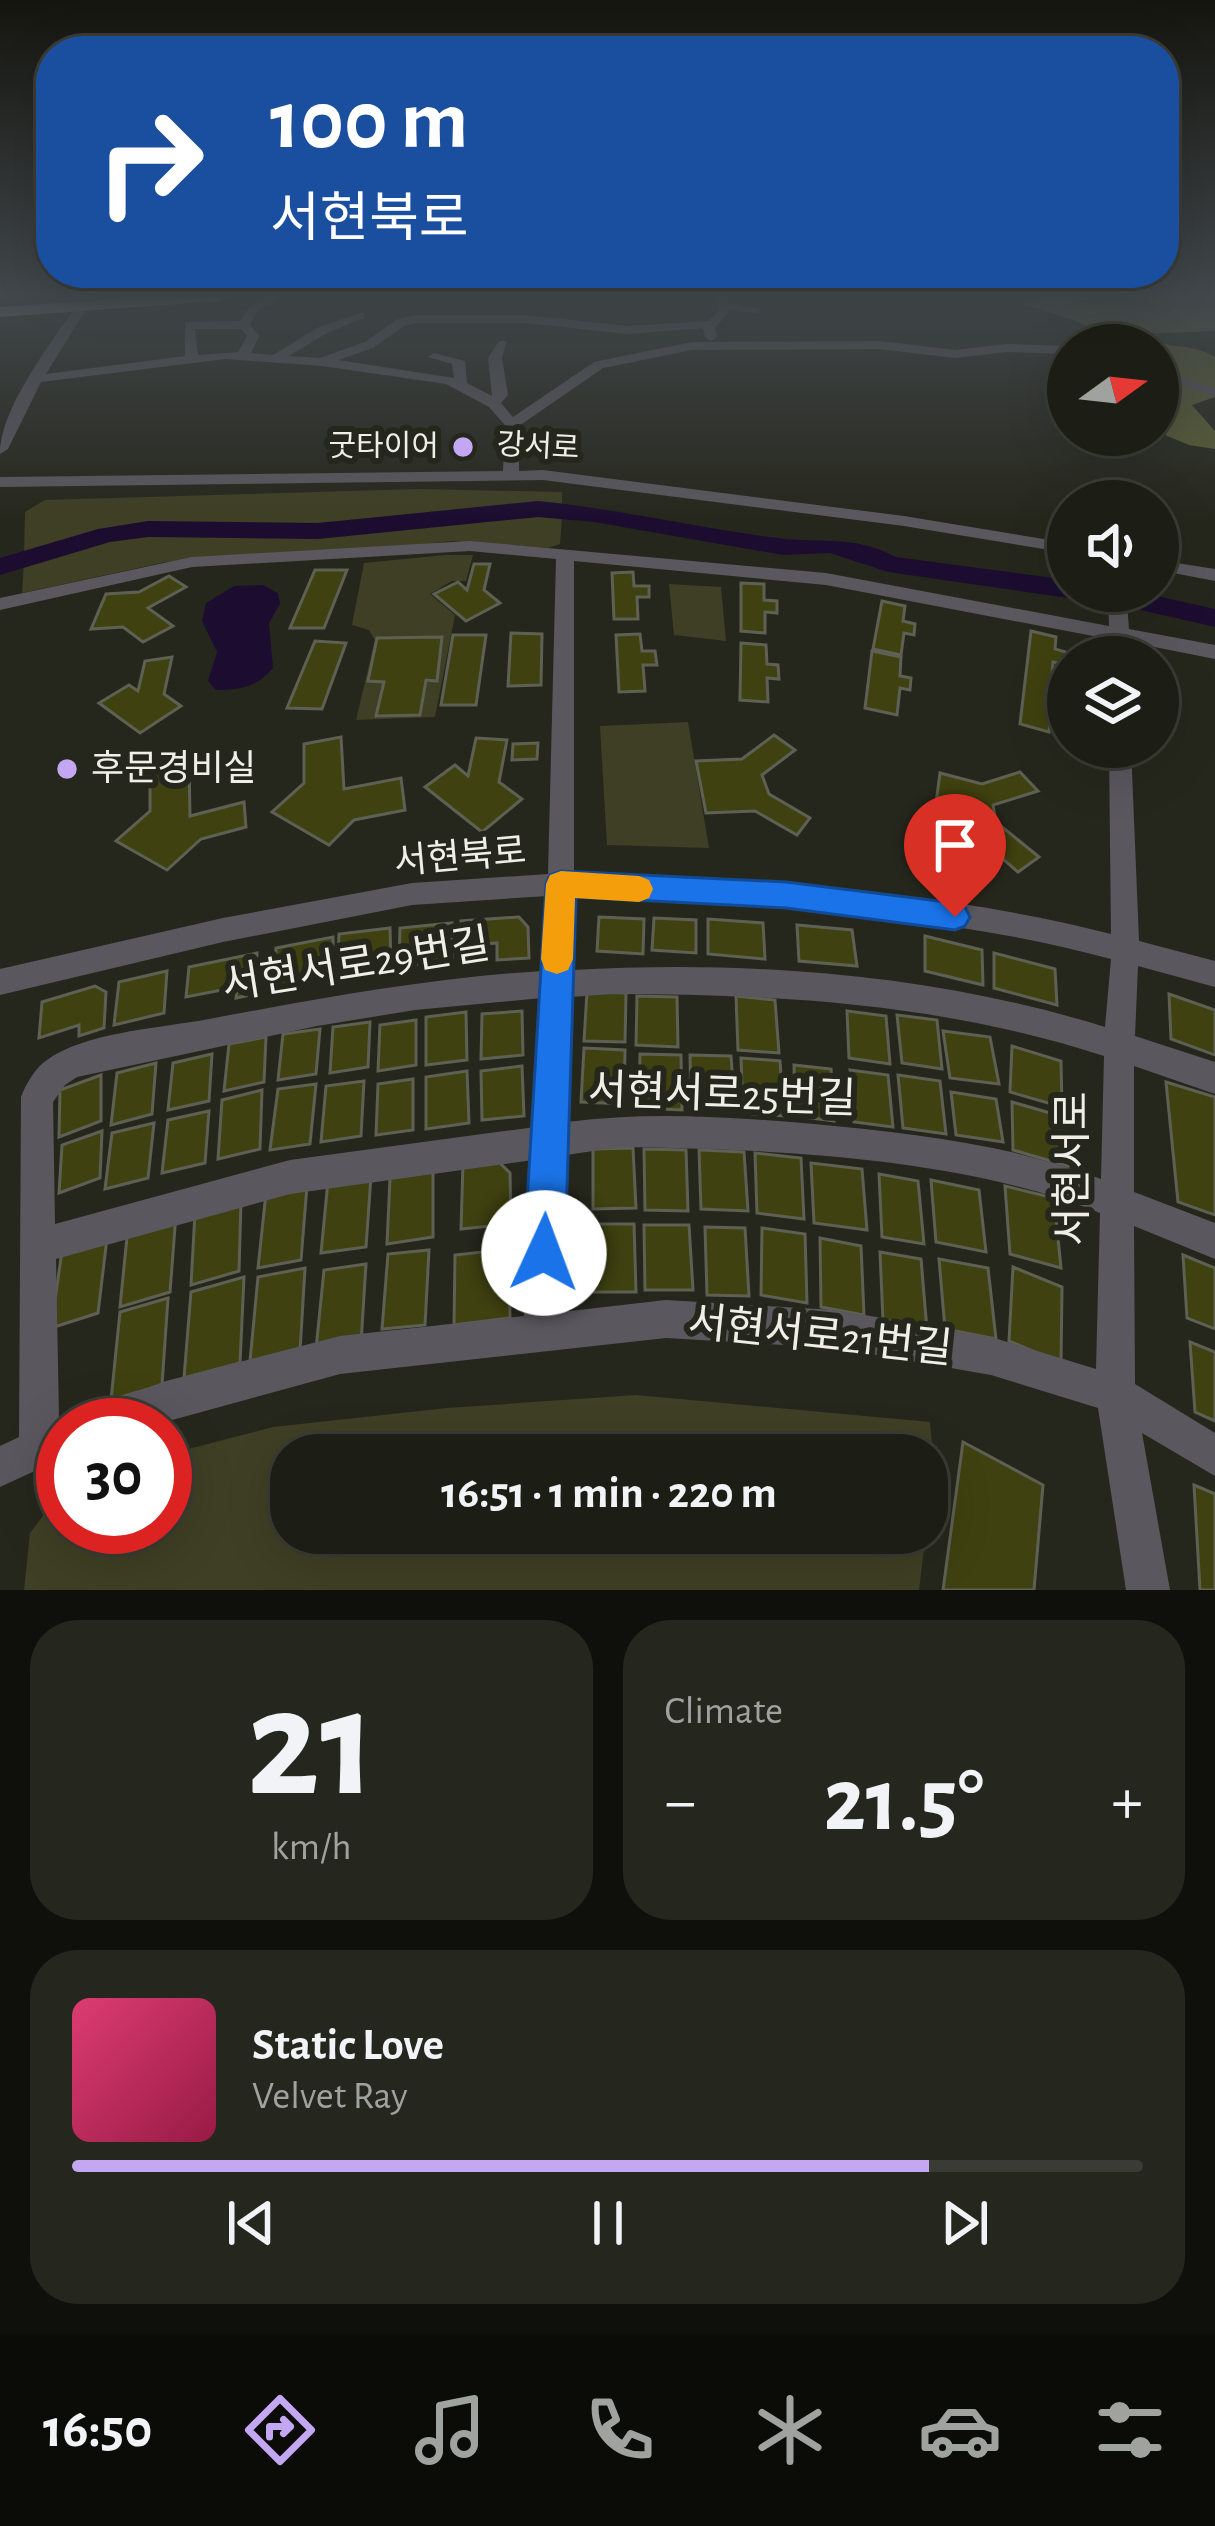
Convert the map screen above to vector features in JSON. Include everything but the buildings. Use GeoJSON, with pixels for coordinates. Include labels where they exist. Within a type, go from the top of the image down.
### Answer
{"type":"FeatureCollection","features":[{"type":"Feature","properties":{"kind":"street"},"geometry":{"type":"LineString","coordinates":[[0,449],[42,370]]}},
{"type":"Feature","properties":{"kind":"street"},"geometry":{"type":"LineString","coordinates":[[36,379],[105,370]]}},
{"type":"Feature","properties":{"kind":"street"},"geometry":{"type":"LineString","coordinates":[[381,370],[461,381],[494,402],[512,424],[511,474]]}},
{"type":"Feature","properties":{"kind":"street"},"geometry":{"type":"LineString","coordinates":[[459,370],[461,381]]}},
{"type":"Feature","properties":{"kind":"street"},"geometry":{"type":"LineString","coordinates":[[494,402],[501,395],[497,370]]}},
{"type":"Feature","properties":{"kind":"street"},"geometry":{"type":"LineString","coordinates":[[512,424],[594,370]]}},
{"type":"Feature","properties":{"kind":"street"},"geometry":{"type":"LineString","coordinates":[[1179,381],[1210,392]]}},
{"type":"Feature","properties":{"kind":"street","name":"강서로"},"geometry":{"type":"LineString","coordinates":[[0,482],[511,474],[611,482],[1047,545]]}},
{"type":"Feature","properties":{"kind":"street"},"geometry":{"type":"LineString","coordinates":[[0,604],[192,562],[438,546],[826,579],[1120,628],[1215,652]]}},
{"type":"Feature","properties":{"kind":"street"},"geometry":{"type":"LineString","coordinates":[[542,1330],[561,884],[565,554]]}},
{"type":"Feature","properties":{"kind":"street"},"geometry":{"type":"LineString","coordinates":[[1179,569],[1215,575]]}},
{"type":"Feature","properties":{"kind":"street"},"geometry":{"type":"LineString","coordinates":[[1119,612],[1120,636]]}},
{"type":"Feature","properties":{"kind":"street","name":"서현서로"},"geometry":{"type":"LineString","coordinates":[[1121,768],[1125,953],[1119,1046],[1115,1394],[1148,1590]]}},
{"type":"Feature","properties":{"kind":"street","name":"서현북로"},"geometry":{"type":"LineString","coordinates":[[0,982],[224,930],[412,894],[561,884],[786,895],[1049,930],[1215,974]]}},
{"type":"Feature","properties":{"kind":"street","name":"서현서로29번길"},"geometry":{"type":"LineString","coordinates":[[48,1398],[38,1246],[37,1097],[59,1069],[297,1017],[503,986],[746,981],[888,994],[1009,1015],[1215,1078]]}},
{"type":"Feature","properties":{"kind":"street","name":"서현서로25번길"},"geometry":{"type":"LineString","coordinates":[[38,1246],[290,1177],[548,1137],[620,1131],[722,1132],[877,1146],[1058,1179],[1215,1240]]}},
{"type":"Feature","properties":{"kind":"street","name":"서현서로21번길"},"geometry":{"type":"LineString","coordinates":[[177,1398],[340,1355],[666,1319],[836,1329],[991,1356],[1115,1394],[1215,1456]]}},
{"type":"Feature","properties":{"kind":"street"},"geometry":{"type":"LineString","coordinates":[[0,1467],[36,1449]]}},
{"type":"Feature","properties":{"kind":"green space"},"geometry":{"type":"Polygon","coordinates":[[[1179,370],[1215,370],[1215,397],[1192,405],[1215,431],[1215,449],[1179,441],[1179,370]]]}},
{"type":"Feature","properties":{"kind":"green space"},"geometry":{"type":"Polygon","coordinates":[[[419,489],[562,492],[562,509],[534,507],[323,525],[156,525],[103,531],[24,556],[25,512],[45,500],[419,489]]]}},
{"type":"Feature","properties":{"kind":"green space"},"geometry":{"type":"Polygon","coordinates":[[[522,515],[562,518],[560,544],[548,548],[453,541],[321,554],[215,557],[166,562],[22,593],[24,563],[128,534],[318,537],[522,515]]]}},
{"type":"Feature","properties":{"kind":"green space"},"geometry":{"type":"Polygon","coordinates":[[[473,555],[466,581],[452,581],[430,594],[455,615],[435,717],[356,720],[375,640],[369,630],[352,625],[364,563],[473,555]]]}},
{"type":"Feature","properties":{"kind":"green space"},"geometry":{"type":"Polygon","coordinates":[[[669,584],[721,587],[726,641],[674,635],[669,584]]]}},
{"type":"Feature","properties":{"kind":"green space"},"geometry":{"type":"Polygon","coordinates":[[[688,722],[709,848],[607,845],[600,726],[688,722]]]}},
{"type":"Feature","properties":{"kind":"green space"},"geometry":{"type":"Polygon","coordinates":[[[636,1395],[930,1422],[931,1434],[270,1434],[270,1554],[923,1554],[919,1590],[24,1590],[30,1533],[36,1525],[36,1554],[192,1554],[192,1448],[273,1427],[447,1408],[636,1395]]]}},
{"type":"Feature","properties":{"kind":"shaded area"},"geometry":{"type":"Polygon","coordinates":[[[263,585],[278,593],[280,604],[269,623],[273,668],[248,686],[216,690],[208,681],[217,652],[202,621],[206,603],[234,586],[263,585]]]}},
{"type":"Feature","properties":{"kind":"waterway"},"geometry":{"type":"LineString","coordinates":[[0,567],[107,535],[148,529],[318,531],[538,509],[594,514],[783,547],[830,545],[863,551],[888,564],[1047,587]]}},
{"type":"Feature","properties":{"kind":"waterway"},"geometry":{"type":"LineString","coordinates":[[1179,610],[1215,618]]}},
{"type":"Feature","properties":{"kind":"slow traffic"},"geometry":{"type":"LineString","coordinates":[[557,959],[561,884],[639,889]]}},
{"type":"Feature","properties":{"kind":"place","name":"굿타이어"},"geometry":{"type":"Point","coordinates":[463,447]}},
{"type":"Feature","properties":{"kind":"place","name":"후문경비실"},"geometry":{"type":"Point","coordinates":[67,769]}},
{"type":"Feature","properties":{"kind":"route"},"geometry":{"type":"LineString","coordinates":[[544,1253],[561,884],[786,895],[955,917]]}}]}
